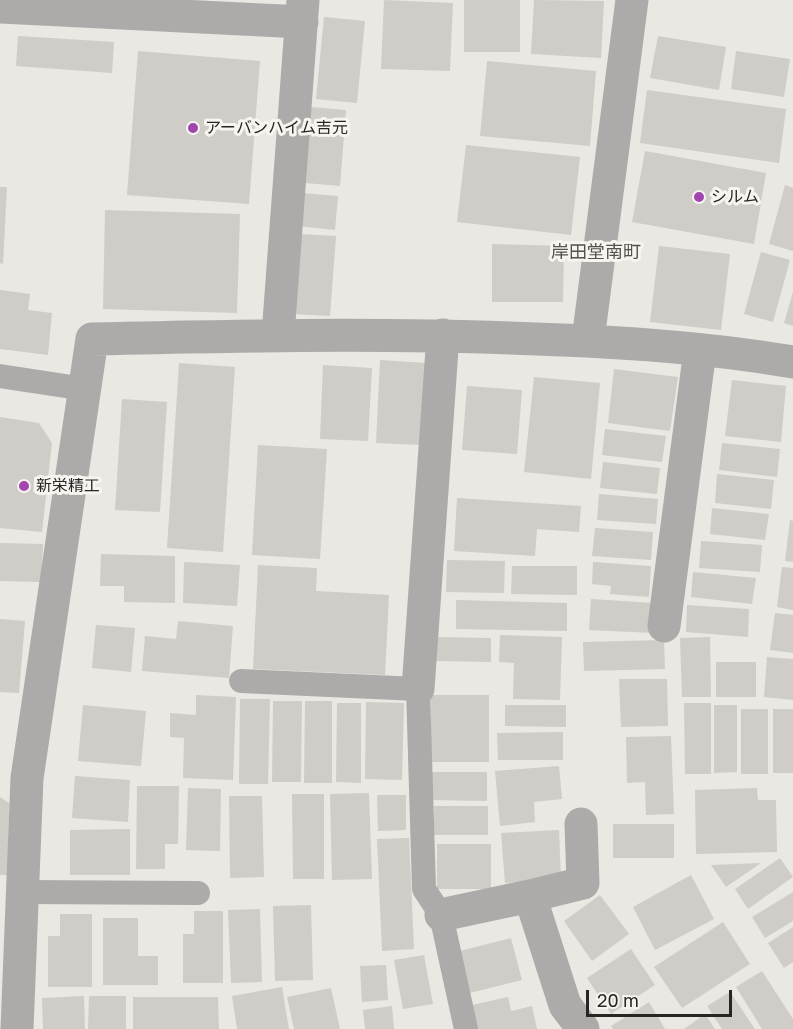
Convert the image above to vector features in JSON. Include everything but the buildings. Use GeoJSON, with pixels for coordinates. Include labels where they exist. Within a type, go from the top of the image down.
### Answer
{"type":"FeatureCollection","features":[{"type":"Feature","properties":{"kind":"street"},"geometry":{"type":"LineString","coordinates":[[588,340],[632,0]]}},
{"type":"Feature","properties":{"kind":"street"},"geometry":{"type":"LineString","coordinates":[[0,7],[97,6],[303,11],[279,335]]}},
{"type":"Feature","properties":{"kind":"street"},"geometry":{"type":"LineString","coordinates":[[17,1029],[22,892],[13,777],[85,389],[92,339],[279,335],[443,335],[588,340],[747,354],[793,362]]}},
{"type":"Feature","properties":{"kind":"street"},"geometry":{"type":"LineString","coordinates":[[418,689],[443,335]]}},
{"type":"Feature","properties":{"kind":"street"},"geometry":{"type":"LineString","coordinates":[[664,626],[700,350]]}},
{"type":"Feature","properties":{"kind":"street"},"geometry":{"type":"LineString","coordinates":[[441,915],[583,884],[581,824]]}},
{"type":"Feature","properties":{"kind":"street"},"geometry":{"type":"LineString","coordinates":[[530,896],[565,1005],[583,1029]]}},
{"type":"Feature","properties":{"kind":"lane"},"geometry":{"type":"LineString","coordinates":[[0,376],[85,389]]}},
{"type":"Feature","properties":{"kind":"lane"},"geometry":{"type":"LineString","coordinates":[[241,681],[418,689],[424,889],[441,915],[466,1029]]}},
{"type":"Feature","properties":{"kind":"lane"},"geometry":{"type":"LineString","coordinates":[[22,892],[198,893]]}},
{"type":"Feature","properties":{"kind":"place","name":"アーバンハイム吉元"},"geometry":{"type":"Point","coordinates":[193,128]}},
{"type":"Feature","properties":{"kind":"place","name":"シルム"},"geometry":{"type":"Point","coordinates":[699,197]}},
{"type":"Feature","properties":{"kind":"place","name":"新栄精工"},"geometry":{"type":"Point","coordinates":[24,486]}},
{"type":"Feature","properties":{"kind":"district","name":"岸田堂南町"},"geometry":{"type":"Point","coordinates":[596,252]}}]}
